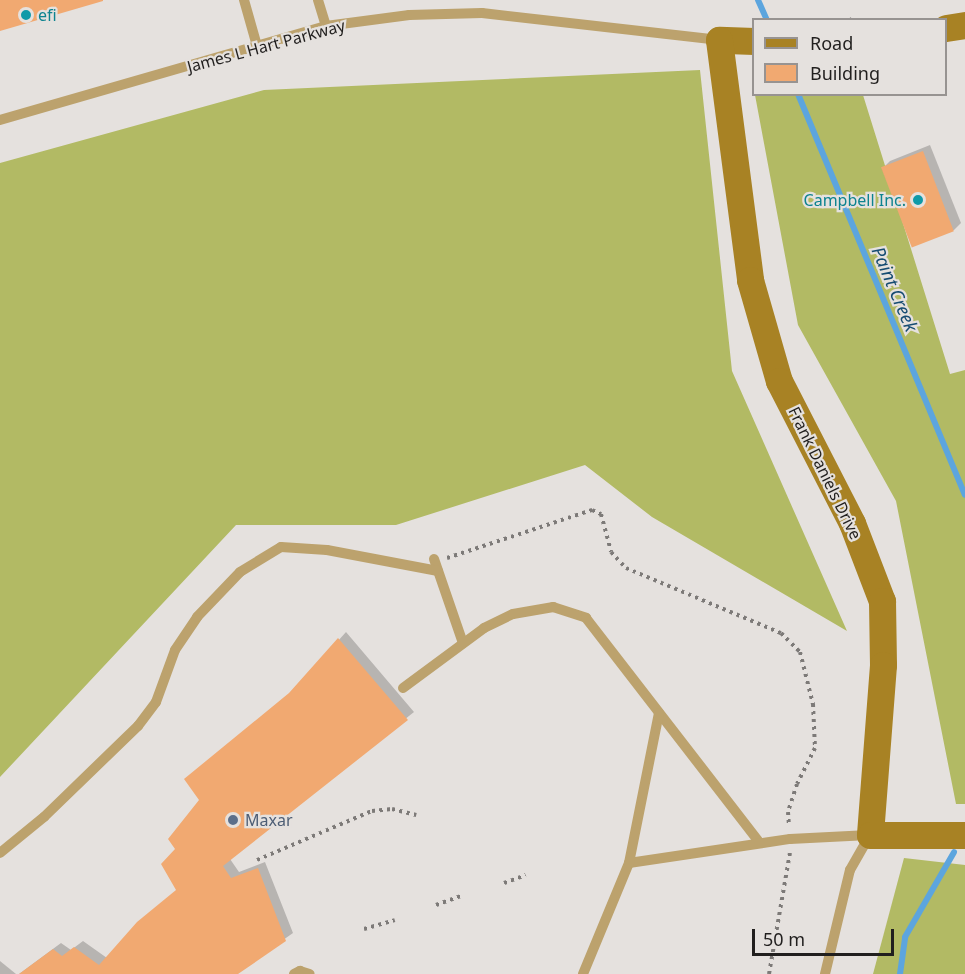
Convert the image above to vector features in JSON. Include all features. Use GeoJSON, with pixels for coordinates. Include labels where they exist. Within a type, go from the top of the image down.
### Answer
{"type":"FeatureCollection","features":[{"type":"Feature","properties":{"kind":"street"},"geometry":{"type":"LineString","coordinates":[[947,28],[965,25]]}},
{"type":"Feature","properties":{"kind":"street","name":"James L Hart Parkway"},"geometry":{"type":"LineString","coordinates":[[719,40],[752,41]]}},
{"type":"Feature","properties":{"kind":"street","name":"Frank Daniels Drive"},"geometry":{"type":"LineString","coordinates":[[719,40],[750,280],[765,340],[779,381],[852,523],[882,601],[883,665],[870,835]]}},
{"type":"Feature","properties":{"kind":"street"},"geometry":{"type":"LineString","coordinates":[[870,835],[965,836]]}},
{"type":"Feature","properties":{"kind":"lane"},"geometry":{"type":"LineString","coordinates":[[244,0],[257,46]]}},
{"type":"Feature","properties":{"kind":"lane"},"geometry":{"type":"LineString","coordinates":[[318,0],[326,26]]}},
{"type":"Feature","properties":{"kind":"lane","name":"James L Hart Parkway"},"geometry":{"type":"LineString","coordinates":[[0,120],[326,26],[409,15],[482,14],[719,40]]}},
{"type":"Feature","properties":{"kind":"lane"},"geometry":{"type":"LineString","coordinates":[[0,853],[44,817],[138,726],[156,702],[175,650],[191,625],[240,572],[281,547],[327,550],[438,571]]}},
{"type":"Feature","properties":{"kind":"lane"},"geometry":{"type":"LineString","coordinates":[[434,559],[463,643]]}},
{"type":"Feature","properties":{"kind":"lane"},"geometry":{"type":"LineString","coordinates":[[403,688],[463,643],[513,614],[553,607],[586,618],[760,843]]}},
{"type":"Feature","properties":{"kind":"lane"},"geometry":{"type":"LineString","coordinates":[[583,974],[629,863],[659,713]]}},
{"type":"Feature","properties":{"kind":"lane"},"geometry":{"type":"LineString","coordinates":[[629,863],[790,839],[870,835]]}},
{"type":"Feature","properties":{"kind":"lane","name":"Frank Daniels Drive"},"geometry":{"type":"LineString","coordinates":[[825,974],[850,870],[870,835]]}},
{"type":"Feature","properties":{"kind":"lane"},"geometry":{"type":"LineString","coordinates":[[294,974],[300,971],[310,974]]}},
{"type":"Feature","properties":{"kind":"path"},"geometry":{"type":"LineString","coordinates":[[434,559],[454,558],[592,510],[602,514],[611,552],[626,568],[781,633],[800,652],[813,704],[815,748],[788,812],[790,859],[769,974]]}},
{"type":"Feature","properties":{"kind":"path"},"geometry":{"type":"LineString","coordinates":[[257,860],[372,812],[392,809],[416,815]]}},
{"type":"Feature","properties":{"kind":"path"},"geometry":{"type":"LineString","coordinates":[[504,883],[526,875]]}},
{"type":"Feature","properties":{"kind":"path"},"geometry":{"type":"LineString","coordinates":[[436,905],[463,895]]}},
{"type":"Feature","properties":{"kind":"path"},"geometry":{"type":"LineString","coordinates":[[364,929],[395,920]]}},
{"type":"Feature","properties":{"kind":"green space"},"geometry":{"type":"Polygon","coordinates":[[[700,70],[732,371],[847,631],[652,517],[585,465],[396,525],[236,525],[0,777],[0,163],[264,90],[700,70]]]}},
{"type":"Feature","properties":{"kind":"green space"},"geometry":{"type":"Polygon","coordinates":[[[755,96],[863,96],[950,374],[965,370],[965,804],[956,804],[896,501],[798,325],[755,96]]]}},
{"type":"Feature","properties":{"kind":"green space"},"geometry":{"type":"Polygon","coordinates":[[[904,858],[965,865],[965,974],[873,974],[904,858]]]}},
{"type":"Feature","properties":{"kind":"building","name":"efi"},"geometry":{"type":"Polygon","coordinates":[[[0,0],[103,0],[103,1],[0,31],[0,0]]]}},
{"type":"Feature","properties":{"kind":"building","name":"Campbell Inc."},"geometry":{"type":"Polygon","coordinates":[[[923,151],[954,231],[912,247],[881,167],[923,151]]]}},
{"type":"Feature","properties":{"kind":"building","name":"Maxar"},"geometry":{"type":"Polygon","coordinates":[[[338,638],[408,720],[223,866],[231,878],[258,868],[286,941],[238,974],[19,974],[53,949],[62,956],[74,947],[99,965],[137,922],[176,890],[161,864],[175,849],[168,839],[199,800],[184,779],[289,693],[338,638]]]}},
{"type":"Feature","properties":{"kind":"waterway","name":"Paint Creek"},"geometry":{"type":"LineString","coordinates":[[758,0],[766,18]]}},
{"type":"Feature","properties":{"kind":"waterway","name":"Paint Creek"},"geometry":{"type":"LineString","coordinates":[[799,96],[965,495]]}},
{"type":"Feature","properties":{"kind":"waterway","name":"Paint Creek"},"geometry":{"type":"LineString","coordinates":[[900,974],[905,937],[954,852]]}},
{"type":"Feature","properties":{"kind":"place","name":"efi"},"geometry":{"type":"Point","coordinates":[26,15]}},
{"type":"Feature","properties":{"kind":"place","name":"Campbell Inc."},"geometry":{"type":"Point","coordinates":[918,200]}},
{"type":"Feature","properties":{"kind":"place","name":"Maxar"},"geometry":{"type":"Point","coordinates":[233,820]}}]}
